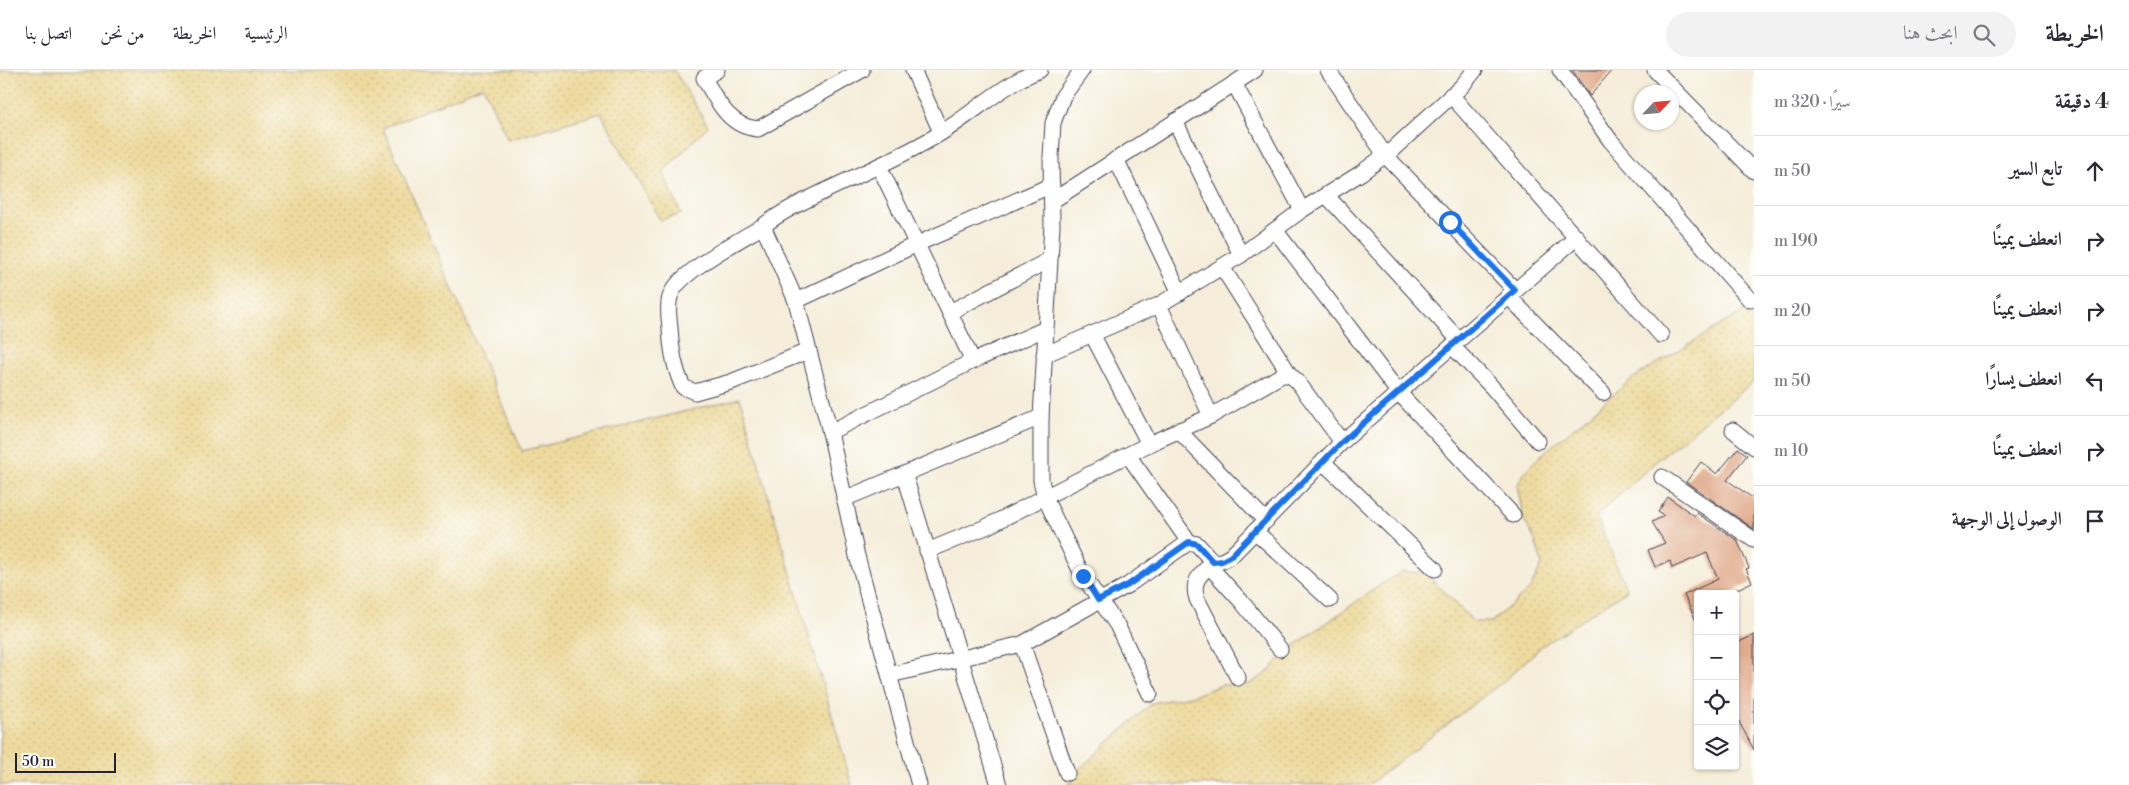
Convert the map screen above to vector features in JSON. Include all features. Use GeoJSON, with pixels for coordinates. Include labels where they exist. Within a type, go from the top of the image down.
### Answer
{"type":"FeatureCollection","features":[{"type":"Feature","properties":{"kind":"street"},"geometry":{"type":"LineString","coordinates":[[717,70],[702,74],[728,116],[749,128],[758,128],[862,70]]}},
{"type":"Feature","properties":{"kind":"street"},"geometry":{"type":"LineString","coordinates":[[913,70],[941,132]]}},
{"type":"Feature","properties":{"kind":"street"},"geometry":{"type":"LineString","coordinates":[[808,351],[731,382],[695,392],[683,387],[676,372],[670,338],[670,296],[674,287],[691,272],[798,204],[879,166],[941,132],[1024,76],[1040,70]]}},
{"type":"Feature","properties":{"kind":"street"},"geometry":{"type":"LineString","coordinates":[[1082,70],[1063,96],[1053,123],[1050,157],[1052,225],[1041,417],[1041,480],[1045,498],[1083,576],[1117,625],[1150,694]]}},
{"type":"Feature","properties":{"kind":"street"},"geometry":{"type":"LineString","coordinates":[[1052,201],[1254,70]]}},
{"type":"Feature","properties":{"kind":"street"},"geometry":{"type":"LineString","coordinates":[[1328,70],[1385,155],[1603,392]]}},
{"type":"Feature","properties":{"kind":"street"},"geometry":{"type":"LineString","coordinates":[[1560,70],[1610,140],[1750,300]]}},
{"type":"Feature","properties":{"kind":"street"},"geometry":{"type":"LineString","coordinates":[[1655,70],[1754,171]]}},
{"type":"Feature","properties":{"kind":"street"},"geometry":{"type":"LineString","coordinates":[[1044,355],[1160,305],[1241,255],[1302,210],[1327,196],[1385,155],[1420,126],[1472,71]]}},
{"type":"Feature","properties":{"kind":"street"},"geometry":{"type":"LineString","coordinates":[[1234,83],[1302,210]]}},
{"type":"Feature","properties":{"kind":"street"},"geometry":{"type":"LineString","coordinates":[[1451,95],[1661,335]]}},
{"type":"Feature","properties":{"kind":"street"},"geometry":{"type":"LineString","coordinates":[[1175,120],[1241,255]]}},
{"type":"Feature","properties":{"kind":"street"},"geometry":{"type":"LineString","coordinates":[[1116,159],[1180,293]]}},
{"type":"Feature","properties":{"kind":"street"},"geometry":{"type":"LineString","coordinates":[[879,166],[973,361]]}},
{"type":"Feature","properties":{"kind":"street"},"geometry":{"type":"LineString","coordinates":[[796,301],[917,244],[1052,185]]}},
{"type":"Feature","properties":{"kind":"street"},"geometry":{"type":"LineString","coordinates":[[1327,196],[1455,342],[1538,441]]}},
{"type":"Feature","properties":{"kind":"street"},"geometry":{"type":"LineString","coordinates":[[763,226],[796,301],[830,432],[844,500],[919,785]]}},
{"type":"Feature","properties":{"kind":"street"},"geometry":{"type":"LineString","coordinates":[[1275,230],[1399,393],[1513,515]]}},
{"type":"Feature","properties":{"kind":"street"},"geometry":{"type":"LineString","coordinates":[[1238,678],[1194,592],[1195,583],[1211,564],[1231,556],[1342,442],[1577,238]]}},
{"type":"Feature","properties":{"kind":"street"},"geometry":{"type":"LineString","coordinates":[[950,312],[1049,260]]}},
{"type":"Feature","properties":{"kind":"street"},"geometry":{"type":"LineString","coordinates":[[1222,267],[1290,375],[1342,442]]}},
{"type":"Feature","properties":{"kind":"street"},"geometry":{"type":"LineString","coordinates":[[1160,305],[1211,416]]}},
{"type":"Feature","properties":{"kind":"street"},"geometry":{"type":"LineString","coordinates":[[830,432],[973,361],[1045,329]]}},
{"type":"Feature","properties":{"kind":"street"},"geometry":{"type":"LineString","coordinates":[[1092,334],[1149,444]]}},
{"type":"Feature","properties":{"kind":"street"},"geometry":{"type":"LineString","coordinates":[[927,551],[986,527],[1149,444],[1211,416],[1282,375],[1290,375]]}},
{"type":"Feature","properties":{"kind":"street"},"geometry":{"type":"LineString","coordinates":[[844,500],[905,476],[1041,417]]}},
{"type":"Feature","properties":{"kind":"street"},"geometry":{"type":"LineString","coordinates":[[1178,430],[1261,526],[1330,600]]}},
{"type":"Feature","properties":{"kind":"street"},"geometry":{"type":"LineString","coordinates":[[1733,430],[1754,447]]}},
{"type":"Feature","properties":{"kind":"street"},"geometry":{"type":"LineString","coordinates":[[1128,455],[1189,542],[1197,544],[1280,650]]}},
{"type":"Feature","properties":{"kind":"street"},"geometry":{"type":"LineString","coordinates":[[1323,462],[1435,569]]}},
{"type":"Feature","properties":{"kind":"street"},"geometry":{"type":"LineString","coordinates":[[905,476],[999,785]]}},
{"type":"Feature","properties":{"kind":"street"},"geometry":{"type":"LineString","coordinates":[[1662,477],[1754,540]]}},
{"type":"Feature","properties":{"kind":"street"},"geometry":{"type":"LineString","coordinates":[[890,675],[1022,644],[1128,585],[1189,542]]}},
{"type":"Feature","properties":{"kind":"street"},"geometry":{"type":"LineString","coordinates":[[1022,644],[1067,773]]}},
{"type":"Feature","properties":{"kind":"sand"},"geometry":{"type":"Polygon","coordinates":[[[0,70],[674,70],[708,126],[663,172],[681,214],[660,220],[601,113],[508,140],[483,86],[383,128],[522,451],[740,398],[852,785],[0,785],[0,70]]]}},
{"type":"Feature","properties":{"kind":"sand"},"geometry":{"type":"Polygon","coordinates":[[[1754,305],[1754,381],[1659,459],[1596,516],[1627,590],[1542,646],[1505,680],[1368,785],[1068,785],[1078,770],[1152,703],[1191,696],[1222,685],[1250,684],[1267,673],[1287,651],[1380,585],[1403,571],[1427,574],[1474,622],[1491,622],[1530,589],[1542,564],[1535,540],[1524,520],[1517,486],[1525,471],[1540,456],[1633,378],[1754,305]]]}},
{"type":"Feature","properties":{"kind":"building"},"geometry":{"type":"Polygon","coordinates":[[[1572,70],[1612,70],[1590,96],[1572,70]]]}},
{"type":"Feature","properties":{"kind":"building"},"geometry":{"type":"Polygon","coordinates":[[[1738,448],[1747,455],[1727,480],[1754,499],[1754,529],[1686,482],[1701,462],[1717,474],[1738,448]]]}},
{"type":"Feature","properties":{"kind":"building"},"geometry":{"type":"Polygon","coordinates":[[[1668,497],[1695,516],[1697,513],[1737,540],[1749,568],[1746,569],[1752,582],[1735,590],[1695,590],[1718,579],[1707,553],[1672,568],[1670,561],[1655,567],[1648,550],[1665,543],[1652,522],[1664,516],[1658,512],[1668,497]]]}},
{"type":"Feature","properties":{"kind":"building"},"geometry":{"type":"Polygon","coordinates":[[[1694,590],[1694,616],[1684,595],[1694,590]]]}},
{"type":"Feature","properties":{"kind":"building"},"geometry":{"type":"Polygon","coordinates":[[[1754,635],[1754,750],[1739,722],[1739,642],[1754,635]]]}},
{"type":"Feature","properties":{"kind":"route"},"geometry":{"type":"LineString","coordinates":[[1083,576],[1098,600],[1128,585],[1189,542],[1197,544],[1213,562],[1222,561],[1231,556],[1342,442],[1515,290],[1450,222]]}}]}
